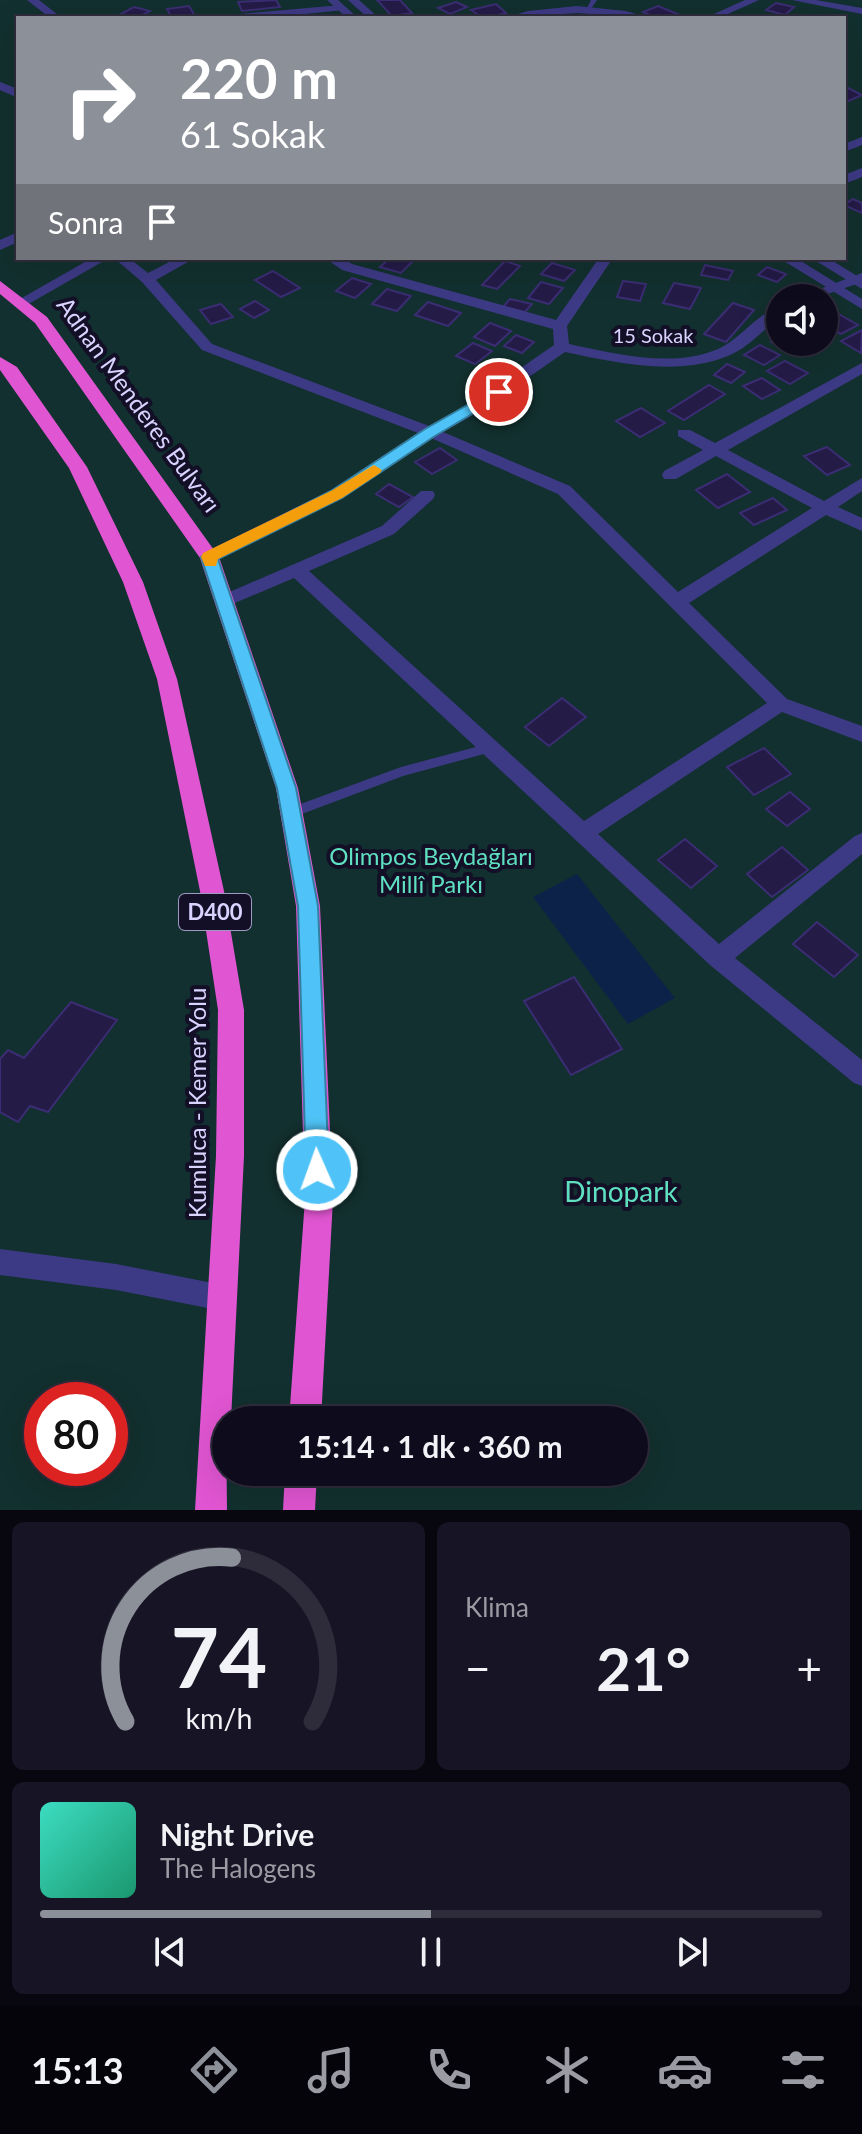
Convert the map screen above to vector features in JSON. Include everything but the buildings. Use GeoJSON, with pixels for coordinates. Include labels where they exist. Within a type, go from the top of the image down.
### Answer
{"type":"FeatureCollection","features":[{"type":"Feature","properties":{"kind":"highway","name":"Adnan Menderes Bulvarı"},"geometry":{"type":"LineString","coordinates":[[0,286],[41,320],[209,557],[287,788],[308,906],[319,1199],[306,1406]]}},
{"type":"Feature","properties":{"kind":"highway","name":"Kumluca - Kemer Yolu"},"geometry":{"type":"LineString","coordinates":[[0,362],[11,371],[78,467],[133,582],[167,679],[212,891],[231,1010],[230,1156],[211,1510]]}},
{"type":"Feature","properties":{"kind":"highway"},"geometry":{"type":"LineString","coordinates":[[299,1510],[300,1486]]}},
{"type":"Feature","properties":{"kind":"street"},"geometry":{"type":"LineString","coordinates":[[32,0],[54,16]]}},
{"type":"Feature","properties":{"kind":"street"},"geometry":{"type":"LineString","coordinates":[[353,0],[372,16]]}},
{"type":"Feature","properties":{"kind":"street"},"geometry":{"type":"LineString","coordinates":[[715,16],[754,0]]}},
{"type":"Feature","properties":{"kind":"street"},"geometry":{"type":"LineString","coordinates":[[797,0],[862,11]]}},
{"type":"Feature","properties":{"kind":"street"},"geometry":{"type":"LineString","coordinates":[[229,16],[337,4]]}},
{"type":"Feature","properties":{"kind":"street"},"geometry":{"type":"LineString","coordinates":[[519,16],[595,5],[636,16]]}},
{"type":"Feature","properties":{"kind":"street"},"geometry":{"type":"LineString","coordinates":[[20,303],[98,260]]}},
{"type":"Feature","properties":{"kind":"street"},"geometry":{"type":"LineString","coordinates":[[123,260],[147,279],[207,347],[430,432],[564,490],[780,704],[862,734]]}},
{"type":"Feature","properties":{"kind":"street"},"geometry":{"type":"LineString","coordinates":[[147,279],[184,260]]}},
{"type":"Feature","properties":{"kind":"street"},"geometry":{"type":"LineString","coordinates":[[335,260],[347,267],[560,326]]}},
{"type":"Feature","properties":{"kind":"street"},"geometry":{"type":"LineString","coordinates":[[209,557],[337,494],[430,432],[474,408],[562,347],[560,326],[605,260]]}},
{"type":"Feature","properties":{"kind":"street"},"geometry":{"type":"LineString","coordinates":[[789,260],[826,284]]}},
{"type":"Feature","properties":{"kind":"street"},"geometry":{"type":"LineString","coordinates":[[822,260],[859,281]]}},
{"type":"Feature","properties":{"kind":"street"},"geometry":{"type":"LineString","coordinates":[[838,286],[859,281]]}},
{"type":"Feature","properties":{"kind":"street"},"geometry":{"type":"LineString","coordinates":[[838,291],[862,305]]}},
{"type":"Feature","properties":{"kind":"street","name":"15 Sokak"},"geometry":{"type":"LineString","coordinates":[[562,347],[599,355],[682,360],[725,351],[766,321]]}},
{"type":"Feature","properties":{"kind":"street"},"geometry":{"type":"LineString","coordinates":[[670,475],[862,368]]}},
{"type":"Feature","properties":{"kind":"street"},"geometry":{"type":"LineString","coordinates":[[684,433],[862,525]]}},
{"type":"Feature","properties":{"kind":"street"},"geometry":{"type":"LineString","coordinates":[[678,601],[862,483]]}},
{"type":"Feature","properties":{"kind":"street"},"geometry":{"type":"LineString","coordinates":[[224,601],[388,530],[427,495]]}},
{"type":"Feature","properties":{"kind":"street"},"geometry":{"type":"LineString","coordinates":[[298,571],[718,958],[862,1075]]}},
{"type":"Feature","properties":{"kind":"street"},"geometry":{"type":"LineString","coordinates":[[581,834],[780,704]]}},
{"type":"Feature","properties":{"kind":"street"},"geometry":{"type":"LineString","coordinates":[[718,958],[862,842]]}},
{"type":"Feature","properties":{"kind":"street"},"geometry":{"type":"LineString","coordinates":[[0,1262],[116,1277],[223,1298]]}},
{"type":"Feature","properties":{"kind":"lane"},"geometry":{"type":"LineString","coordinates":[[291,813],[401,772],[491,748]]}},
{"type":"Feature","properties":{"kind":"green space","name":"Olimpos Beydağları Millî Parkı"},"geometry":{"type":"Polygon","coordinates":[[[0,0],[862,0],[862,1510],[0,1510],[0,0]]]}},
{"type":"Feature","properties":{"kind":"water"},"geometry":{"type":"Polygon","coordinates":[[[577,874],[675,998],[628,1024],[533,897],[577,874]]]}},
{"type":"Feature","properties":{"kind":"slow traffic"},"geometry":{"type":"LineString","coordinates":[[211,562],[209,557],[337,494],[374,470]]}},
{"type":"Feature","properties":{"kind":"route"},"geometry":{"type":"LineString","coordinates":[[317,1170],[308,906],[287,788],[209,557],[337,494],[430,432],[499,392]]}},
{"type":"Feature","properties":{"kind":"park label","name":"Dinopark"},"geometry":{"type":"Point","coordinates":[621,1192]}}]}
